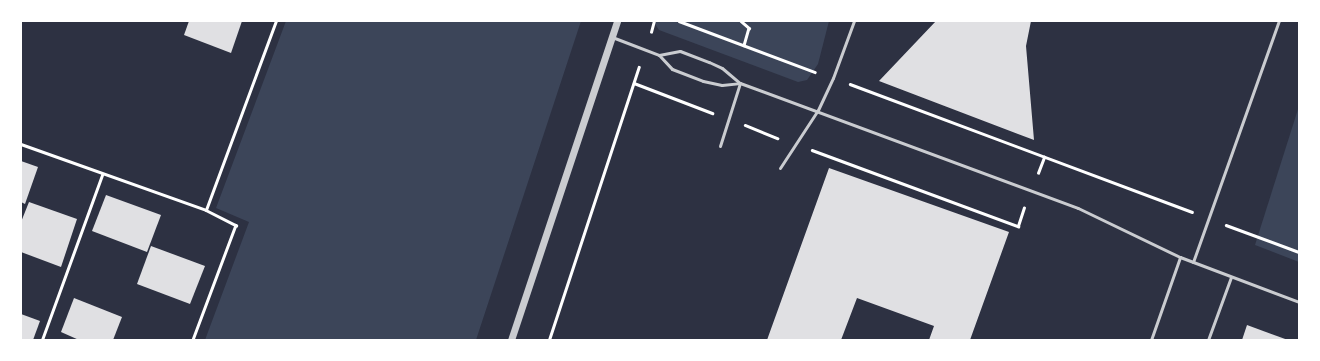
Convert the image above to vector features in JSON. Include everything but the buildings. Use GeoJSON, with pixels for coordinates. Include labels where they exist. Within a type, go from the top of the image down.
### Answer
{"type":"FeatureCollection","features":[{"type":"Feature","properties":{"kind":"street"},"geometry":{"type":"LineString","coordinates":[[511,340],[617,21]]}},
{"type":"Feature","properties":{"kind":"lane"},"geometry":{"type":"LineString","coordinates":[[780,168],[818,110],[854,21]]}},
{"type":"Feature","properties":{"kind":"lane"},"geometry":{"type":"LineString","coordinates":[[1193,262],[1279,21]]}},
{"type":"Feature","properties":{"kind":"lane"},"geometry":{"type":"LineString","coordinates":[[612,36],[658,55],[672,69],[703,81],[722,85],[740,83]]}},
{"type":"Feature","properties":{"kind":"lane"},"geometry":{"type":"LineString","coordinates":[[658,55],[680,51],[722,68],[740,83],[818,110],[1078,208],[1180,257],[1299,302]]}},
{"type":"Feature","properties":{"kind":"lane"},"geometry":{"type":"LineString","coordinates":[[720,146],[740,83]]}},
{"type":"Feature","properties":{"kind":"lane"},"geometry":{"type":"LineString","coordinates":[[1151,340],[1180,257]]}},
{"type":"Feature","properties":{"kind":"lane"},"geometry":{"type":"LineString","coordinates":[[1208,340],[1231,277]]}},
{"type":"Feature","properties":{"kind":"path"},"geometry":{"type":"LineString","coordinates":[[206,210],[276,21]]}},
{"type":"Feature","properties":{"kind":"path"},"geometry":{"type":"LineString","coordinates":[[549,340],[654,21]]}},
{"type":"Feature","properties":{"kind":"path"},"geometry":{"type":"LineString","coordinates":[[679,21],[1299,252]]}},
{"type":"Feature","properties":{"kind":"path"},"geometry":{"type":"LineString","coordinates":[[741,21],[749,28],[744,45]]}},
{"type":"Feature","properties":{"kind":"path"},"geometry":{"type":"LineString","coordinates":[[634,83],[1018,226]]}},
{"type":"Feature","properties":{"kind":"path"},"geometry":{"type":"LineString","coordinates":[[21,144],[102,175],[206,210],[236,225],[193,340]]}},
{"type":"Feature","properties":{"kind":"path"},"geometry":{"type":"LineString","coordinates":[[42,340],[102,175]]}},
{"type":"Feature","properties":{"kind":"shaded area"},"geometry":{"type":"Polygon","coordinates":[[[286,21],[581,21],[476,340],[205,340],[249,222],[216,208],[286,21]]]}},
{"type":"Feature","properties":{"kind":"shaded area"},"geometry":{"type":"Polygon","coordinates":[[[653,21],[829,21],[818,64],[807,80],[798,82],[659,30],[653,21]]]}},
{"type":"Feature","properties":{"kind":"shaded area"},"geometry":{"type":"Polygon","coordinates":[[[1299,106],[1299,262],[1255,245],[1299,106]]]}}]}
